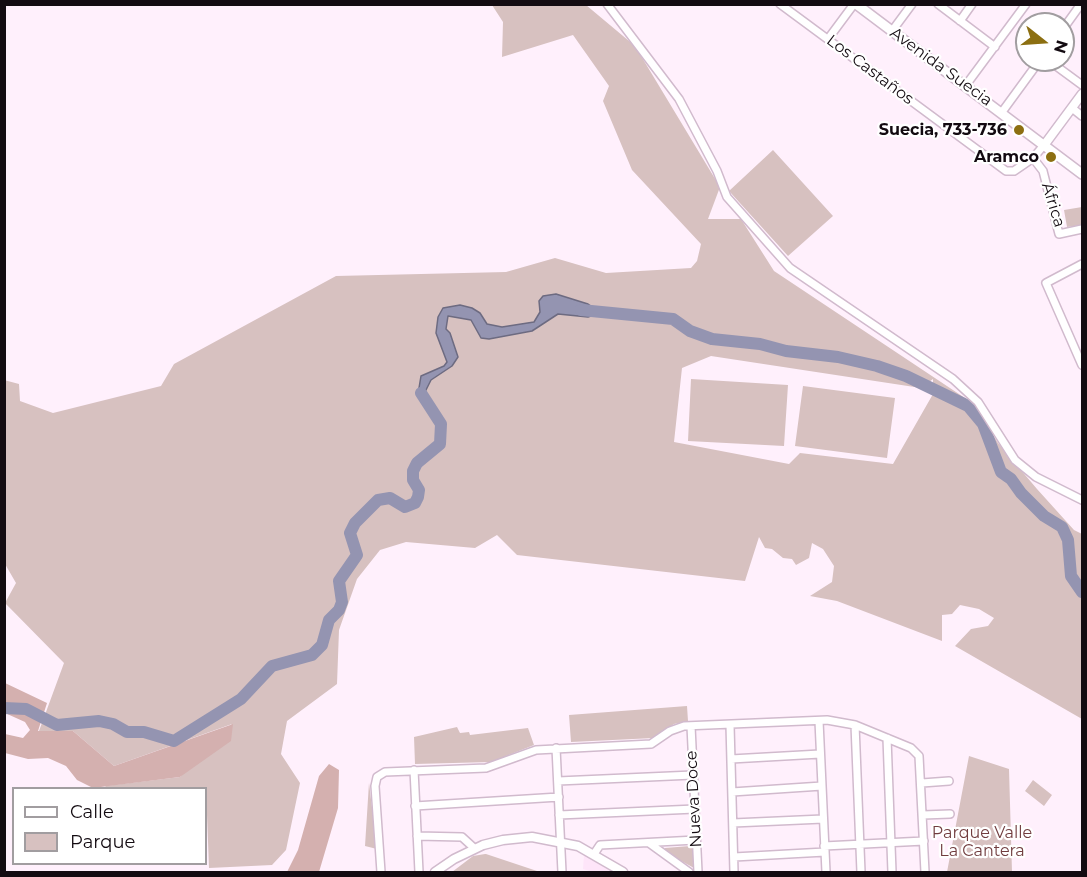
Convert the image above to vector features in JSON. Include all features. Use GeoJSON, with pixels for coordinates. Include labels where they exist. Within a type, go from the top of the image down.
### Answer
{"type":"FeatureCollection","features":[{"type":"Feature","properties":{"kind":"main road","name":"Avenida Suecia"},"geometry":{"type":"LineString","coordinates":[[855,4],[1083,174]]}},
{"type":"Feature","properties":{"kind":"street"},"geometry":{"type":"LineString","coordinates":[[607,4],[679,99],[717,171],[726,197],[790,268],[953,379],[978,402],[1014,460],[1036,477],[1083,500]]}},
{"type":"Feature","properties":{"kind":"street","name":"Los Castaños"},"geometry":{"type":"LineString","coordinates":[[780,4],[1006,171],[1014,171],[1034,158],[1045,144]]}},
{"type":"Feature","properties":{"kind":"street"},"geometry":{"type":"LineString","coordinates":[[828,39],[855,4]]}},
{"type":"Feature","properties":{"kind":"street"},"geometry":{"type":"LineString","coordinates":[[892,31],[912,4]]}},
{"type":"Feature","properties":{"kind":"street"},"geometry":{"type":"LineString","coordinates":[[939,4],[995,47]]}},
{"type":"Feature","properties":{"kind":"street"},"geometry":{"type":"LineString","coordinates":[[960,21],[972,4]]}},
{"type":"Feature","properties":{"kind":"street"},"geometry":{"type":"LineString","coordinates":[[966,85],[1026,4]]}},
{"type":"Feature","properties":{"kind":"street"},"geometry":{"type":"LineString","coordinates":[[1002,112],[1031,72]]}},
{"type":"Feature","properties":{"kind":"street"},"geometry":{"type":"LineString","coordinates":[[1065,72],[1083,85]]}},
{"type":"Feature","properties":{"kind":"street"},"geometry":{"type":"LineString","coordinates":[[1045,144],[1083,94]]}},
{"type":"Feature","properties":{"kind":"street"},"geometry":{"type":"LineString","coordinates":[[1072,108],[1083,116]]}},
{"type":"Feature","properties":{"kind":"street","name":"África"},"geometry":{"type":"LineString","coordinates":[[1034,158],[1043,171],[1059,234],[1083,229]]}},
{"type":"Feature","properties":{"kind":"street"},"geometry":{"type":"LineString","coordinates":[[1083,264],[1046,283],[1083,364]]}},
{"type":"Feature","properties":{"kind":"street"},"geometry":{"type":"LineString","coordinates":[[381,873],[376,780],[385,772],[486,768],[528,751],[651,744],[674,729],[691,726],[835,720],[855,725],[914,750],[921,764],[926,873]]}},
{"type":"Feature","properties":{"kind":"street"},"geometry":{"type":"LineString","coordinates":[[819,721],[825,873]]}},
{"type":"Feature","properties":{"kind":"street"},"geometry":{"type":"LineString","coordinates":[[730,725],[734,873]]}},
{"type":"Feature","properties":{"kind":"street"},"geometry":{"type":"LineString","coordinates":[[855,725],[861,873]]}},
{"type":"Feature","properties":{"kind":"street","name":"Nueva Doce"},"geometry":{"type":"LineString","coordinates":[[691,726],[698,873]]}},
{"type":"Feature","properties":{"kind":"street"},"geometry":{"type":"LineString","coordinates":[[887,738],[892,873]]}},
{"type":"Feature","properties":{"kind":"street"},"geometry":{"type":"LineString","coordinates":[[556,748],[562,873]]}},
{"type":"Feature","properties":{"kind":"street"},"geometry":{"type":"LineString","coordinates":[[731,759],[820,754]]}},
{"type":"Feature","properties":{"kind":"street"},"geometry":{"type":"LineString","coordinates":[[414,770],[418,873]]}},
{"type":"Feature","properties":{"kind":"street"},"geometry":{"type":"LineString","coordinates":[[558,781],[693,775]]}},
{"type":"Feature","properties":{"kind":"street"},"geometry":{"type":"LineString","coordinates":[[922,783],[949,781]]}},
{"type":"Feature","properties":{"kind":"street"},"geometry":{"type":"LineString","coordinates":[[732,792],[822,786]]}},
{"type":"Feature","properties":{"kind":"street"},"geometry":{"type":"LineString","coordinates":[[415,806],[559,797]]}},
{"type":"Feature","properties":{"kind":"street"},"geometry":{"type":"LineString","coordinates":[[559,815],[695,809]]}},
{"type":"Feature","properties":{"kind":"street"},"geometry":{"type":"LineString","coordinates":[[923,815],[950,814]]}},
{"type":"Feature","properties":{"kind":"street"},"geometry":{"type":"LineString","coordinates":[[733,823],[823,819]]}},
{"type":"Feature","properties":{"kind":"street"},"geometry":{"type":"LineString","coordinates":[[417,836],[459,837],[468,840],[474,848]]}},
{"type":"Feature","properties":{"kind":"street"},"geometry":{"type":"LineString","coordinates":[[435,873],[474,848],[513,838],[560,841],[594,854],[623,873]]}},
{"type":"Feature","properties":{"kind":"street"},"geometry":{"type":"LineString","coordinates":[[594,854],[600,845],[696,840]]}},
{"type":"Feature","properties":{"kind":"street"},"geometry":{"type":"LineString","coordinates":[[734,857],[860,844],[924,841]]}},
{"type":"Feature","properties":{"kind":"street"},"geometry":{"type":"LineString","coordinates":[[649,843],[689,873]]}},
{"type":"Feature","properties":{"kind":"shaded area"},"geometry":{"type":"Polygon","coordinates":[[[5,683],[47,703],[38,731],[73,731],[114,766],[233,724],[231,741],[180,777],[91,787],[77,780],[66,766],[48,758],[28,759],[5,753],[5,734],[23,738],[30,730],[25,722],[5,713],[5,683]]]}},
{"type":"Feature","properties":{"kind":"shaded area"},"geometry":{"type":"Polygon","coordinates":[[[329,764],[339,770],[338,808],[319,872],[287,872],[298,850],[319,776],[329,764]]]}},
{"type":"Feature","properties":{"kind":"shaded area"},"geometry":{"type":"Polygon","coordinates":[[[584,855],[611,872],[592,872],[583,869],[584,855]]]}},
{"type":"Feature","properties":{"kind":"green space"},"geometry":{"type":"Polygon","coordinates":[[[492,5],[586,5],[635,46],[720,187],[708,219],[741,219],[774,271],[974,404],[998,443],[1074,530],[1082,534],[1082,719],[955,646],[971,629],[988,626],[994,618],[979,609],[960,605],[952,614],[942,615],[942,641],[837,601],[810,596],[832,582],[834,566],[823,549],[812,543],[809,558],[796,565],[792,559],[783,558],[772,549],[765,548],[759,537],[745,581],[517,555],[497,535],[475,548],[406,542],[380,550],[357,579],[339,630],[337,684],[287,721],[281,754],[300,783],[286,850],[272,865],[209,868],[207,787],[105,786],[180,777],[232,724],[114,766],[73,731],[39,731],[64,663],[5,603],[16,583],[5,564],[4,380],[19,384],[20,401],[53,413],[161,386],[174,364],[336,276],[506,272],[555,258],[606,273],[691,268],[697,261],[701,244],[632,170],[603,101],[609,86],[573,35],[502,57],[503,22],[492,5]],[[711,356],[682,368],[674,442],[789,464],[800,453],[893,464],[933,394],[933,379],[921,388],[711,356]]]}},
{"type":"Feature","properties":{"kind":"green space"},"geometry":{"type":"Polygon","coordinates":[[[773,150],[833,216],[788,256],[729,191],[773,150]]]}},
{"type":"Feature","properties":{"kind":"green space"},"geometry":{"type":"Polygon","coordinates":[[[1082,207],[1082,225],[1067,227],[1064,210],[1082,207]]]}},
{"type":"Feature","properties":{"kind":"green space"},"geometry":{"type":"Polygon","coordinates":[[[691,379],[788,385],[784,446],[688,441],[691,379]]]}},
{"type":"Feature","properties":{"kind":"green space"},"geometry":{"type":"Polygon","coordinates":[[[803,386],[895,398],[887,458],[795,446],[803,386]]]}},
{"type":"Feature","properties":{"kind":"green space"},"geometry":{"type":"Polygon","coordinates":[[[687,706],[688,721],[674,724],[654,738],[571,742],[569,715],[687,706]]]}},
{"type":"Feature","properties":{"kind":"green space"},"geometry":{"type":"Polygon","coordinates":[[[457,727],[460,733],[469,732],[470,735],[528,728],[534,745],[491,762],[415,764],[414,737],[457,727]]]}},
{"type":"Feature","properties":{"kind":"green space","name":"Parque Valle La Cantera"},"geometry":{"type":"Polygon","coordinates":[[[969,756],[1009,769],[1012,872],[947,872],[969,756]]]}},
{"type":"Feature","properties":{"kind":"green space"},"geometry":{"type":"Polygon","coordinates":[[[1033,780],[1052,795],[1044,806],[1025,791],[1033,780]]]}},
{"type":"Feature","properties":{"kind":"green space"},"geometry":{"type":"Polygon","coordinates":[[[369,783],[377,849],[365,846],[369,783]]]}},
{"type":"Feature","properties":{"kind":"green space"},"geometry":{"type":"Polygon","coordinates":[[[690,846],[693,849],[694,868],[665,852],[665,848],[690,846]]]}},
{"type":"Feature","properties":{"kind":"green space"},"geometry":{"type":"Polygon","coordinates":[[[485,854],[540,872],[452,872],[473,856],[485,854]]]}},
{"type":"Feature","properties":{"kind":"water"},"geometry":{"type":"Polygon","coordinates":[[[556,294],[588,304],[595,309],[594,315],[588,317],[558,314],[532,331],[489,339],[481,338],[471,320],[448,316],[446,329],[450,333],[458,357],[452,366],[431,380],[424,394],[430,403],[425,407],[418,394],[421,376],[444,366],[447,362],[436,333],[438,317],[443,308],[460,305],[472,308],[480,313],[487,324],[502,327],[534,322],[540,312],[539,301],[543,296],[556,294]]]}},
{"type":"Feature","properties":{"kind":"waterway"},"geometry":{"type":"LineString","coordinates":[[581,310],[673,319],[690,331],[712,339],[760,344],[786,351],[838,357],[877,366],[906,376],[968,406],[983,424],[1001,472],[1011,479],[1021,493],[1044,516],[1062,527],[1068,540],[1071,576],[1082,592]]}},
{"type":"Feature","properties":{"kind":"waterway"},"geometry":{"type":"LineString","coordinates":[[4,708],[26,709],[57,725],[99,721],[113,724],[127,732],[144,732],[174,741],[241,699],[272,666],[312,655],[322,645],[329,620],[339,610],[342,602],[339,581],[357,555],[350,533],[355,523],[378,500],[390,498],[405,507],[415,503],[418,497],[419,490],[413,480],[413,471],[417,463],[440,444],[441,424],[421,393]]}},
{"type":"Feature","properties":{"kind":"place","name":"Suecia, 733-736"},"geometry":{"type":"Point","coordinates":[1019,130]}},
{"type":"Feature","properties":{"kind":"place","name":"Aramco"},"geometry":{"type":"Point","coordinates":[1051,157]}}]}
